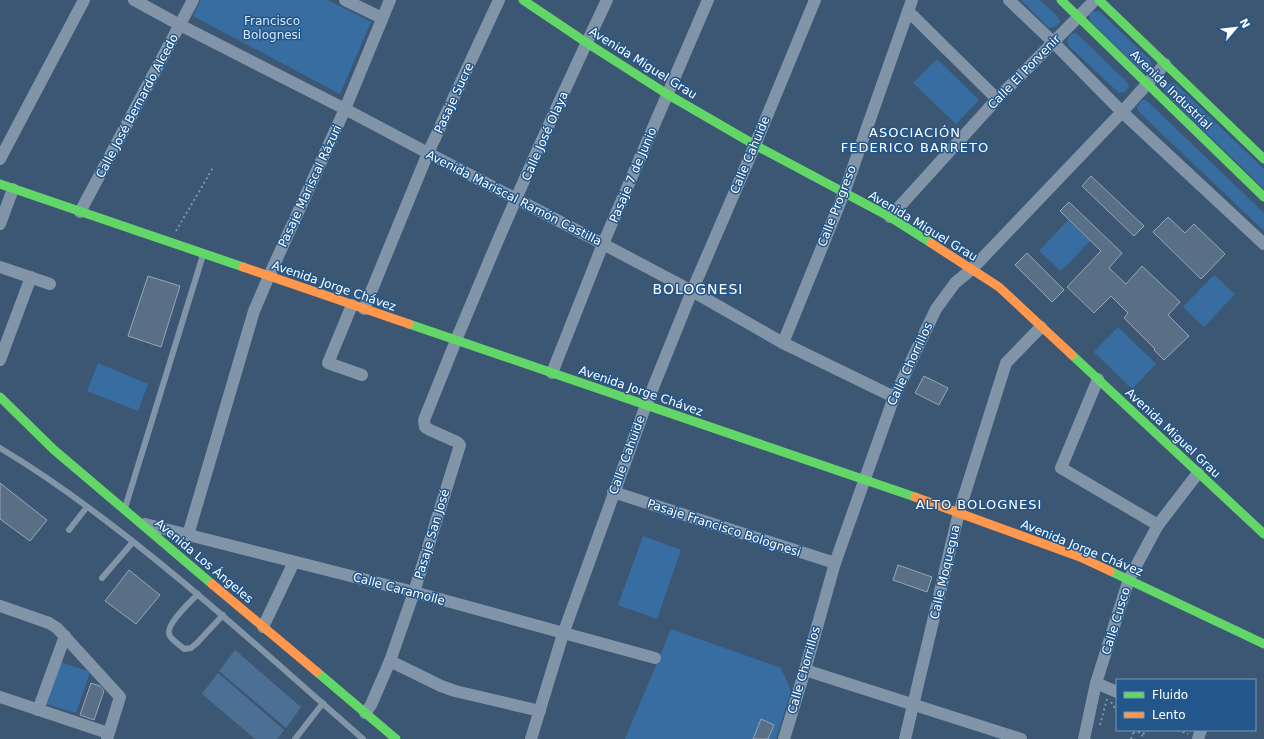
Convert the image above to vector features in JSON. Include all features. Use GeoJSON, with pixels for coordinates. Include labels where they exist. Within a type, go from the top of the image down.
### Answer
{"type":"FeatureCollection","features":[{"type":"Feature","properties":{"kind":"street"},"geometry":{"type":"LineString","coordinates":[[0,159],[84,0]]}},
{"type":"Feature","properties":{"kind":"street","name":"Avenida Mariscal Ramón Castilla"},"geometry":{"type":"LineString","coordinates":[[134,0],[692,291],[782,343],[894,398]]}},
{"type":"Feature","properties":{"kind":"street","name":"Calle José Bernardo Alcedo"},"geometry":{"type":"LineString","coordinates":[[80,212],[193,0]]}},
{"type":"Feature","properties":{"kind":"street"},"geometry":{"type":"LineString","coordinates":[[345,0],[382,18]]}},
{"type":"Feature","properties":{"kind":"street","name":"Pasaje Mariscal Rázuri"},"geometry":{"type":"LineString","coordinates":[[188,535],[254,311],[345,109],[390,0]]}},
{"type":"Feature","properties":{"kind":"street","name":"Pasaje Sucre"},"geometry":{"type":"LineString","coordinates":[[362,375],[328,363],[358,307],[499,0]]}},
{"type":"Feature","properties":{"kind":"street","name":"Avenida Miguel Grau"},"geometry":{"type":"LineString","coordinates":[[523,0],[667,94],[756,145],[890,217],[999,287],[1264,534]]}},
{"type":"Feature","properties":{"kind":"street","name":"Calle José Olaya"},"geometry":{"type":"LineString","coordinates":[[458,442],[425,427],[424,420],[456,340],[516,199],[607,0]]}},
{"type":"Feature","properties":{"kind":"street","name":"Pasaje 7 de Junio"},"geometry":{"type":"LineString","coordinates":[[552,373],[603,244],[708,0]]}},
{"type":"Feature","properties":{"kind":"street","name":"Calle Cahuide"},"geometry":{"type":"LineString","coordinates":[[531,739],[563,634],[613,492],[646,405],[692,291],[756,145],[815,0]]}},
{"type":"Feature","properties":{"kind":"street"},"geometry":{"type":"LineString","coordinates":[[1009,0],[1122,112],[1264,244]]}},
{"type":"Feature","properties":{"kind":"street","name":"Avenida Industrial"},"geometry":{"type":"LineString","coordinates":[[1061,0],[1264,197]]}},
{"type":"Feature","properties":{"kind":"street","name":"Calle El Porvenir"},"geometry":{"type":"LineString","coordinates":[[890,217],[997,100],[1095,0]]}},
{"type":"Feature","properties":{"kind":"street","name":"Avenida Industrial"},"geometry":{"type":"LineString","coordinates":[[1099,0],[1264,159]]}},
{"type":"Feature","properties":{"kind":"street"},"geometry":{"type":"LineString","coordinates":[[910,6],[997,100]]}},
{"type":"Feature","properties":{"kind":"street","name":"Calle Progreso"},"geometry":{"type":"LineString","coordinates":[[782,343],[844,193],[910,6]]}},
{"type":"Feature","properties":{"kind":"street","name":"Calle Chorrillos"},"geometry":{"type":"LineString","coordinates":[[784,739],[835,563],[864,479],[894,398],[936,309],[955,283],[972,269],[1148,85],[1166,64]]}},
{"type":"Feature","properties":{"kind":"street","name":"Avenida Jorge Chávez"},"geometry":{"type":"LineString","coordinates":[[0,184],[959,512],[1080,557],[1264,644]]}},
{"type":"Feature","properties":{"kind":"street"},"geometry":{"type":"LineString","coordinates":[[0,224],[13,189]]}},
{"type":"Feature","properties":{"kind":"street"},"geometry":{"type":"LineString","coordinates":[[0,267],[50,284]]}},
{"type":"Feature","properties":{"kind":"street"},"geometry":{"type":"LineString","coordinates":[[1,356],[30,277]]}},
{"type":"Feature","properties":{"kind":"street","name":"Calle Moquegua"},"geometry":{"type":"LineString","coordinates":[[905,739],[959,512],[1006,364],[1041,327]]}},
{"type":"Feature","properties":{"kind":"street"},"geometry":{"type":"LineString","coordinates":[[1098,379],[1061,468],[1158,525]]}},
{"type":"Feature","properties":{"kind":"street","name":"Avenida Los Ángeles"},"geometry":{"type":"LineString","coordinates":[[0,397],[44,442],[396,739]]}},
{"type":"Feature","properties":{"kind":"street","name":"Pasaje San José"},"geometry":{"type":"LineString","coordinates":[[365,713],[371,705],[390,662],[414,592],[460,445],[458,442]]}},
{"type":"Feature","properties":{"kind":"street","name":"Calle Cusco"},"geometry":{"type":"LineString","coordinates":[[1084,739],[1096,683],[1129,579],[1158,525],[1198,473]]}},
{"type":"Feature","properties":{"kind":"street","name":"Pasaje Francisco Bolognesi"},"geometry":{"type":"LineString","coordinates":[[613,492],[835,563]]}},
{"type":"Feature","properties":{"kind":"street","name":"Calle Caramolle"},"geometry":{"type":"LineString","coordinates":[[142,524],[414,592],[655,658]]}},
{"type":"Feature","properties":{"kind":"street"},"geometry":{"type":"LineString","coordinates":[[263,627],[294,562]]}},
{"type":"Feature","properties":{"kind":"street"},"geometry":{"type":"LineString","coordinates":[[0,606],[57,628],[120,697],[108,736],[38,710],[0,698]]}},
{"type":"Feature","properties":{"kind":"street"},"geometry":{"type":"LineString","coordinates":[[38,710],[65,636]]}},
{"type":"Feature","properties":{"kind":"street"},"geometry":{"type":"LineString","coordinates":[[390,662],[455,691],[540,711]]}},
{"type":"Feature","properties":{"kind":"street"},"geometry":{"type":"LineString","coordinates":[[805,670],[913,704],[998,735],[1021,739]]}},
{"type":"Feature","properties":{"kind":"street"},"geometry":{"type":"LineString","coordinates":[[1096,683],[1116,692]]}},
{"type":"Feature","properties":{"kind":"lane"},"geometry":{"type":"LineString","coordinates":[[124,510],[203,254]]}},
{"type":"Feature","properties":{"kind":"lane"},"geometry":{"type":"LineString","coordinates":[[0,448],[41,473],[134,542],[198,594],[363,739]]}},
{"type":"Feature","properties":{"kind":"lane"},"geometry":{"type":"LineString","coordinates":[[69,530],[87,507]]}},
{"type":"Feature","properties":{"kind":"lane"},"geometry":{"type":"LineString","coordinates":[[102,578],[134,542]]}},
{"type":"Feature","properties":{"kind":"lane"},"geometry":{"type":"LineString","coordinates":[[198,594],[171,624],[168,631],[170,636],[184,649],[191,648],[197,643],[222,615]]}},
{"type":"Feature","properties":{"kind":"lane"},"geometry":{"type":"LineString","coordinates":[[295,739],[323,703]]}},
{"type":"Feature","properties":{"kind":"path"},"geometry":{"type":"LineString","coordinates":[[170,242],[214,166]]}},
{"type":"Feature","properties":{"kind":"path"},"geometry":{"type":"LineString","coordinates":[[1100,725],[1108,698],[1116,710]]}},
{"type":"Feature","properties":{"kind":"path"},"geometry":{"type":"LineString","coordinates":[[1131,739],[1133,733],[1138,731],[1143,734]]}},
{"type":"Feature","properties":{"kind":"path"},"geometry":{"type":"LineString","coordinates":[[1143,734],[1147,731]]}},
{"type":"Feature","properties":{"kind":"path"},"geometry":{"type":"LineString","coordinates":[[1180,731],[1190,735],[1188,739]]}},
{"type":"Feature","properties":{"kind":"path"},"geometry":{"type":"LineString","coordinates":[[1143,734],[1143,739]]}},
{"type":"Feature","properties":{"kind":"green space","name":"Francisco Bolognesi"},"geometry":{"type":"Polygon","coordinates":[[[201,0],[328,0],[371,22],[340,94],[193,16],[201,0]]]}},
{"type":"Feature","properties":{"kind":"green space"},"geometry":{"type":"Polygon","coordinates":[[[1021,0],[1040,0],[1058,17],[1060,22],[1055,27],[1049,28],[1021,0]]]}},
{"type":"Feature","properties":{"kind":"green space"},"geometry":{"type":"Polygon","coordinates":[[[1099,11],[1150,60],[1152,67],[1149,72],[1141,70],[1090,21],[1089,15],[1092,12],[1099,11]]]}},
{"type":"Feature","properties":{"kind":"green space"},"geometry":{"type":"Polygon","coordinates":[[[1076,33],[1127,82],[1129,87],[1125,92],[1119,93],[1069,46],[1067,40],[1071,34],[1076,33]]]}},
{"type":"Feature","properties":{"kind":"green space"},"geometry":{"type":"Polygon","coordinates":[[[937,59],[979,100],[956,124],[913,83],[937,59]]]}},
{"type":"Feature","properties":{"kind":"green space"},"geometry":{"type":"Polygon","coordinates":[[[1175,83],[1264,169],[1264,189],[1165,93],[1164,87],[1168,84],[1175,83]]]}},
{"type":"Feature","properties":{"kind":"green space"},"geometry":{"type":"Polygon","coordinates":[[[1142,100],[1146,100],[1264,213],[1264,231],[1139,112],[1137,107],[1142,100]]]}},
{"type":"Feature","properties":{"kind":"green space"},"geometry":{"type":"Polygon","coordinates":[[[1068,220],[1090,241],[1061,271],[1039,251],[1068,220]]]}},
{"type":"Feature","properties":{"kind":"green space"},"geometry":{"type":"Polygon","coordinates":[[[1214,275],[1235,294],[1204,327],[1183,307],[1214,275]]]}},
{"type":"Feature","properties":{"kind":"green space"},"geometry":{"type":"Polygon","coordinates":[[[1118,327],[1156,364],[1132,389],[1094,352],[1118,327]]]}},
{"type":"Feature","properties":{"kind":"green space"},"geometry":{"type":"Polygon","coordinates":[[[98,363],[148,384],[138,411],[87,391],[98,363]]]}},
{"type":"Feature","properties":{"kind":"green space"},"geometry":{"type":"Polygon","coordinates":[[[643,536],[681,550],[657,619],[618,605],[643,536]]]}},
{"type":"Feature","properties":{"kind":"green space"},"geometry":{"type":"Polygon","coordinates":[[[671,629],[781,668],[791,691],[776,739],[625,739],[671,629]]]}},
{"type":"Feature","properties":{"kind":"green space"},"geometry":{"type":"Polygon","coordinates":[[[60,662],[90,672],[76,713],[47,704],[60,662]]]}},
{"type":"Feature","properties":{"kind":"shaded area"},"geometry":{"type":"Polygon","coordinates":[[[235,650],[301,707],[286,728],[219,671],[235,650]]]}},
{"type":"Feature","properties":{"kind":"shaded area"},"geometry":{"type":"Polygon","coordinates":[[[218,673],[284,730],[277,739],[255,739],[202,694],[218,673]]]}},
{"type":"Feature","properties":{"kind":"building"},"geometry":{"type":"Polygon","coordinates":[[[1091,176],[1144,226],[1134,236],[1082,186],[1091,176]]]}},
{"type":"Feature","properties":{"kind":"building"},"geometry":{"type":"Polygon","coordinates":[[[1069,202],[1122,253],[1109,268],[1126,284],[1142,266],[1180,302],[1168,315],[1189,336],[1164,360],[1124,318],[1128,313],[1111,296],[1094,313],[1067,287],[1101,251],[1060,211],[1069,202]]]}},
{"type":"Feature","properties":{"kind":"building"},"geometry":{"type":"Polygon","coordinates":[[[1168,217],[1185,233],[1194,224],[1225,254],[1201,279],[1153,232],[1168,217]]]}},
{"type":"Feature","properties":{"kind":"building"},"geometry":{"type":"Polygon","coordinates":[[[1027,253],[1064,290],[1052,302],[1015,265],[1027,253]]]}},
{"type":"Feature","properties":{"kind":"building"},"geometry":{"type":"Polygon","coordinates":[[[148,276],[180,286],[161,347],[128,336],[148,276]]]}},
{"type":"Feature","properties":{"kind":"building"},"geometry":{"type":"Polygon","coordinates":[[[924,376],[948,388],[939,405],[915,393],[924,376]]]}},
{"type":"Feature","properties":{"kind":"building"},"geometry":{"type":"Polygon","coordinates":[[[0,483],[47,520],[30,541],[0,519],[0,483]]]}},
{"type":"Feature","properties":{"kind":"building"},"geometry":{"type":"Polygon","coordinates":[[[898,565],[932,577],[927,592],[893,580],[898,565]]]}},
{"type":"Feature","properties":{"kind":"building"},"geometry":{"type":"Polygon","coordinates":[[[129,570],[160,595],[136,624],[105,601],[129,570]]]}},
{"type":"Feature","properties":{"kind":"building"},"geometry":{"type":"Polygon","coordinates":[[[91,683],[100,686],[104,691],[94,720],[80,715],[91,683]]]}},
{"type":"Feature","properties":{"kind":"building"},"geometry":{"type":"Polygon","coordinates":[[[761,719],[774,725],[768,739],[753,739],[761,719]]]}},
{"type":"Feature","properties":{"kind":"traffic: fast"},"geometry":{"type":"LineString","coordinates":[[523,0],[667,94],[755,145],[890,217],[931,243]]}},
{"type":"Feature","properties":{"kind":"traffic: fast"},"geometry":{"type":"LineString","coordinates":[[1061,0],[1264,197]]}},
{"type":"Feature","properties":{"kind":"traffic: fast"},"geometry":{"type":"LineString","coordinates":[[1099,0],[1264,159]]}},
{"type":"Feature","properties":{"kind":"traffic: fast"},"geometry":{"type":"LineString","coordinates":[[0,184],[243,267]]}},
{"type":"Feature","properties":{"kind":"traffic: fast"},"geometry":{"type":"LineString","coordinates":[[409,324],[915,497]]}},
{"type":"Feature","properties":{"kind":"traffic: fast"},"geometry":{"type":"LineString","coordinates":[[1072,355],[1264,534]]}},
{"type":"Feature","properties":{"kind":"traffic: fast"},"geometry":{"type":"LineString","coordinates":[[0,397],[53,449],[212,584]]}},
{"type":"Feature","properties":{"kind":"traffic: fast"},"geometry":{"type":"LineString","coordinates":[[1110,571],[1264,644]]}},
{"type":"Feature","properties":{"kind":"traffic: fast"},"geometry":{"type":"LineString","coordinates":[[317,672],[396,739]]}},
{"type":"Feature","properties":{"kind":"traffic: slow"},"geometry":{"type":"LineString","coordinates":[[931,243],[999,287],[1072,355]]}},
{"type":"Feature","properties":{"kind":"traffic: slow"},"geometry":{"type":"LineString","coordinates":[[243,267],[409,324]]}},
{"type":"Feature","properties":{"kind":"traffic: slow"},"geometry":{"type":"LineString","coordinates":[[915,497],[1080,557],[1110,571]]}},
{"type":"Feature","properties":{"kind":"traffic: slow"},"geometry":{"type":"LineString","coordinates":[[212,584],[317,672]]}},
{"type":"Feature","properties":{"kind":"district","name":"ASOCIACIÓN FEDERICO BARRETO"},"geometry":{"type":"Point","coordinates":[915,140]}},
{"type":"Feature","properties":{"kind":"district","name":"BOLOGNESI"},"geometry":{"type":"Point","coordinates":[698,289]}},
{"type":"Feature","properties":{"kind":"district","name":"ALTO BOLOGNESI"},"geometry":{"type":"Point","coordinates":[979,504]}}]}
